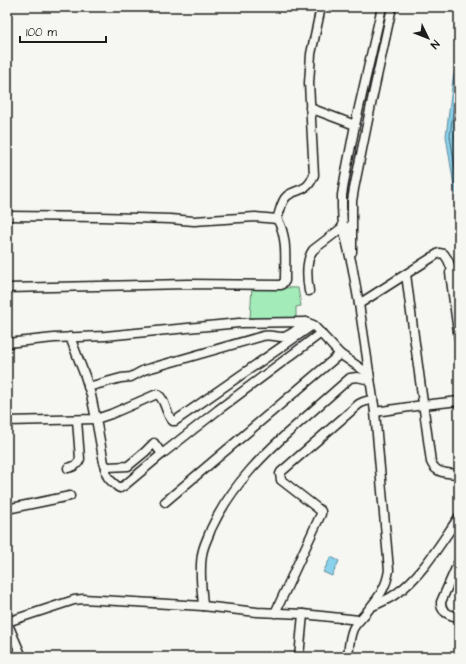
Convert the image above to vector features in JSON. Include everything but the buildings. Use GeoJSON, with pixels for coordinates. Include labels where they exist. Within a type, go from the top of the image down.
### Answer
{"type":"FeatureCollection","features":[{"type":"Feature","properties":{"kind":"street"},"geometry":{"type":"LineString","coordinates":[[276,219],[286,197],[290,193],[308,186],[314,175],[309,68],[321,7]]}},
{"type":"Feature","properties":{"kind":"street"},"geometry":{"type":"LineString","coordinates":[[348,657],[353,629],[382,593],[386,586],[389,570],[374,405],[359,304],[343,227],[342,207],[342,196],[355,125],[382,7]]}},
{"type":"Feature","properties":{"kind":"street"},"geometry":{"type":"LineString","coordinates":[[352,265],[352,201],[392,7]]}},
{"type":"Feature","properties":{"kind":"street"},"geometry":{"type":"LineString","coordinates":[[310,108],[355,125]]}},
{"type":"Feature","properties":{"kind":"street"},"geometry":{"type":"LineString","coordinates":[[351,147],[362,148]]}},
{"type":"Feature","properties":{"kind":"street"},"geometry":{"type":"LineString","coordinates":[[7,216],[101,217],[194,221],[255,217],[276,219]]}},
{"type":"Feature","properties":{"kind":"street"},"geometry":{"type":"LineString","coordinates":[[7,288],[188,284],[281,285],[285,281],[285,244],[281,228],[276,219]]}},
{"type":"Feature","properties":{"kind":"street"},"geometry":{"type":"LineString","coordinates":[[309,291],[308,267],[312,250],[343,227],[352,227]]}},
{"type":"Feature","properties":{"kind":"street"},"geometry":{"type":"LineString","coordinates":[[359,304],[439,253],[444,254],[448,260],[459,287]]}},
{"type":"Feature","properties":{"kind":"street"},"geometry":{"type":"LineString","coordinates":[[448,260],[459,339]]}},
{"type":"Feature","properties":{"kind":"street"},"geometry":{"type":"LineString","coordinates":[[406,274],[432,465],[440,472],[459,474]]}},
{"type":"Feature","properties":{"kind":"street"},"geometry":{"type":"LineString","coordinates":[[7,343],[54,338],[105,336],[239,323],[310,324],[321,332],[340,354],[370,377]]}},
{"type":"Feature","properties":{"kind":"street"},"geometry":{"type":"LineString","coordinates":[[88,387],[121,378],[131,377],[144,370],[263,336],[271,335],[283,338],[310,324]]}},
{"type":"Feature","properties":{"kind":"street"},"geometry":{"type":"LineString","coordinates":[[7,421],[96,419],[157,394],[163,400],[170,418],[175,421],[310,324]]}},
{"type":"Feature","properties":{"kind":"street"},"geometry":{"type":"LineString","coordinates":[[70,337],[88,387],[96,419],[104,463],[106,466],[105,472],[107,476],[120,488],[125,486],[162,454],[218,410],[321,332]]}},
{"type":"Feature","properties":{"kind":"street"},"geometry":{"type":"LineString","coordinates":[[165,502],[340,354]]}},
{"type":"Feature","properties":{"kind":"street"},"geometry":{"type":"LineString","coordinates":[[203,606],[201,561],[203,549],[217,518],[242,479],[268,450],[350,378],[370,377]]}},
{"type":"Feature","properties":{"kind":"street"},"geometry":{"type":"LineString","coordinates":[[350,419],[364,406],[423,405],[459,401]]}},
{"type":"Feature","properties":{"kind":"street"},"geometry":{"type":"LineString","coordinates":[[277,613],[321,513],[321,510],[281,480],[280,474],[289,464],[359,404],[363,402],[374,405]]}},
{"type":"Feature","properties":{"kind":"street"},"geometry":{"type":"LineString","coordinates":[[68,468],[78,463],[80,459],[77,420]]}},
{"type":"Feature","properties":{"kind":"street"},"geometry":{"type":"LineString","coordinates":[[106,466],[128,466],[154,443],[162,454]]}},
{"type":"Feature","properties":{"kind":"street"},"geometry":{"type":"LineString","coordinates":[[285,478],[284,475],[291,468],[289,464]]}},
{"type":"Feature","properties":{"kind":"street"},"geometry":{"type":"LineString","coordinates":[[7,509],[70,496]]}},
{"type":"Feature","properties":{"kind":"street"},"geometry":{"type":"LineString","coordinates":[[370,608],[397,594],[405,588],[428,561],[459,517]]}},
{"type":"Feature","properties":{"kind":"street"},"geometry":{"type":"LineString","coordinates":[[459,561],[441,602],[441,606],[443,611],[446,613],[459,618]]}},
{"type":"Feature","properties":{"kind":"street"},"geometry":{"type":"LineString","coordinates":[[277,613],[287,595]]}},
{"type":"Feature","properties":{"kind":"street"},"geometry":{"type":"LineString","coordinates":[[21,657],[7,622],[74,600],[83,599],[203,606],[359,620]]}},
{"type":"Feature","properties":{"kind":"street"},"geometry":{"type":"LineString","coordinates":[[299,657],[303,614]]}},
{"type":"Feature","properties":{"kind":"green space"},"geometry":{"type":"Polygon","coordinates":[[[252,287],[298,288],[301,306],[296,307],[296,319],[250,318],[252,287]]]}},
{"type":"Feature","properties":{"kind":"water"},"geometry":{"type":"Polygon","coordinates":[[[459,55],[459,204],[455,192],[446,136],[453,79],[459,55]]]}},
{"type":"Feature","properties":{"kind":"water"},"geometry":{"type":"Polygon","coordinates":[[[331,557],[339,561],[332,576],[323,572],[331,557]]]}}]}
